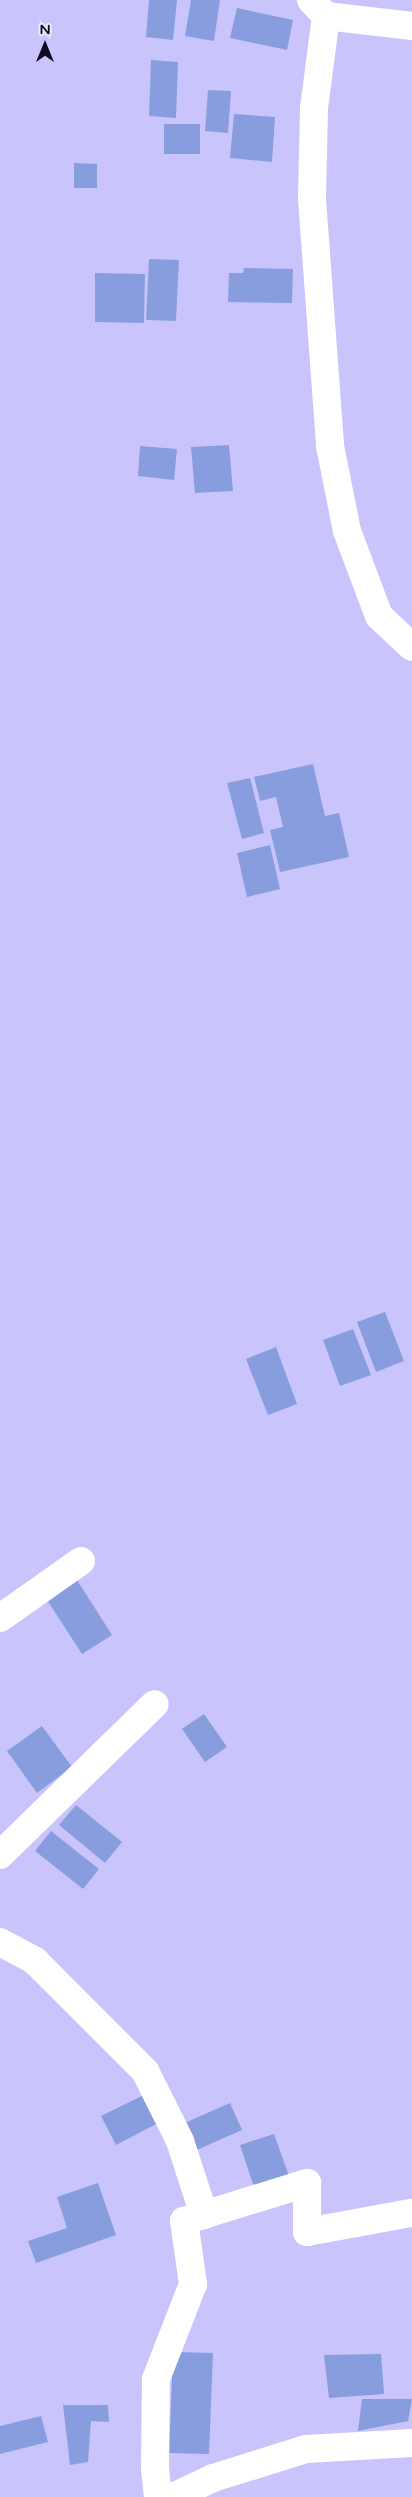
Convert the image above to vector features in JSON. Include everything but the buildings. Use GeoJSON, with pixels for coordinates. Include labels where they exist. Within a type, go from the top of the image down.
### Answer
{"type":"FeatureCollection","features":[{"type":"Feature","properties":{"kind":"street"},"geometry":{"type":"LineString","coordinates":[[412,26],[319,8],[312,199],[330,446],[347,531],[379,616],[412,646]]}},
{"type":"Feature","properties":{"kind":"street"},"geometry":{"type":"LineString","coordinates":[[0,1618],[81,1561]]}},
{"type":"Feature","properties":{"kind":"street"},"geometry":{"type":"LineString","coordinates":[[0,1855],[155,1704]]}},
{"type":"Feature","properties":{"kind":"street"},"geometry":{"type":"LineString","coordinates":[[0,1942],[35,1961],[144,2071],[180,2141],[204,2215]]}},
{"type":"Feature","properties":{"kind":"street"},"geometry":{"type":"LineString","coordinates":[[158,2497],[155,2469],[156,2378],[193,2284],[184,2222],[307,2183],[307,2232],[411,2213]]}},
{"type":"Feature","properties":{"kind":"street"},"geometry":{"type":"LineString","coordinates":[[173,2497],[213,2478],[306,2449],[412,2442]]}}]}
